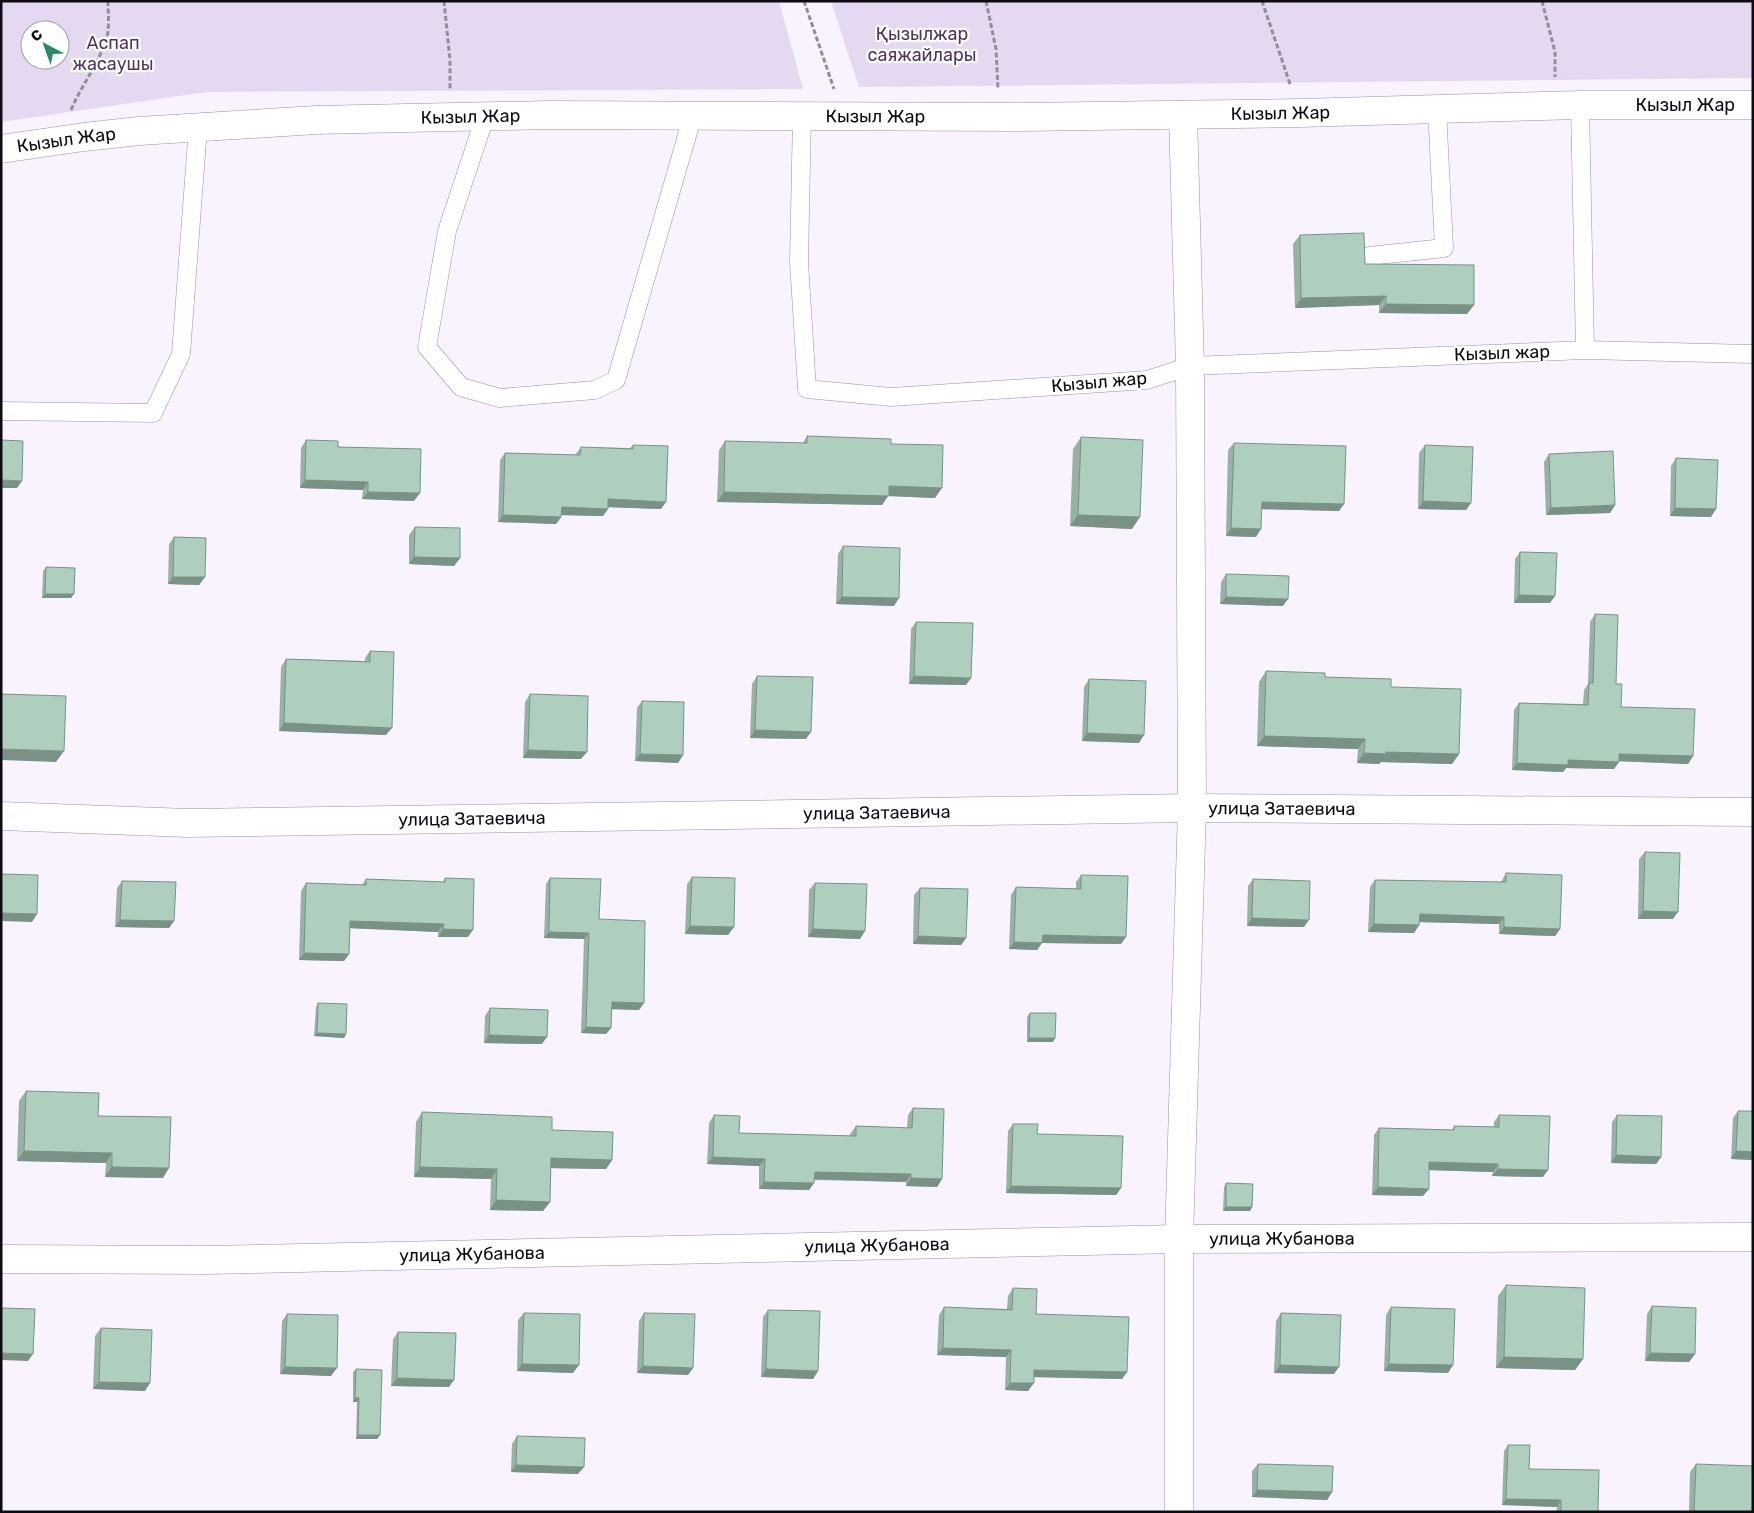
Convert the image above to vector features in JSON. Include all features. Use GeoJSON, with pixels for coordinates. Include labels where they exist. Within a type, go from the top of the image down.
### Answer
{"type":"FeatureCollection","features":[{"type":"Feature","properties":{"kind":"street","name":"Кызыл Жар"},"geometry":{"type":"LineString","coordinates":[[1,149],[84,137],[198,126],[316,120],[549,114],[1000,117],[1300,113],[1580,106],[1753,106]]}},
{"type":"Feature","properties":{"kind":"street"},"geometry":{"type":"LineString","coordinates":[[1179,1512],[1179,1239],[1192,808],[1190,366],[1183,115]]}},
{"type":"Feature","properties":{"kind":"street","name":"улица Затаевича"},"geometry":{"type":"LineString","coordinates":[[1,816],[188,823],[1192,808],[1753,812]]}},
{"type":"Feature","properties":{"kind":"street","name":"улица Жубанова"},"geometry":{"type":"LineString","coordinates":[[1,1259],[205,1260],[1179,1239],[1753,1237]]}},
{"type":"Feature","properties":{"kind":"lane"},"geometry":{"type":"LineString","coordinates":[[1580,106],[1584,350]]}},
{"type":"Feature","properties":{"kind":"lane"},"geometry":{"type":"LineString","coordinates":[[1370,256],[1444,248],[1437,109]]}},
{"type":"Feature","properties":{"kind":"lane"},"geometry":{"type":"LineString","coordinates":[[485,117],[448,231],[427,348],[462,387],[500,398],[595,390],[616,380],[693,115]]}},
{"type":"Feature","properties":{"kind":"lane","name":"Кызыл жар"},"geometry":{"type":"LineString","coordinates":[[802,116],[799,262],[807,389],[891,397],[1147,380],[1190,366],[1584,350],[1753,354]]}},
{"type":"Feature","properties":{"kind":"lane"},"geometry":{"type":"LineString","coordinates":[[1,411],[153,413],[181,354],[198,126]]}},
{"type":"Feature","properties":{"kind":"path"},"geometry":{"type":"LineString","coordinates":[[58,141],[78,93],[98,59],[107,38],[108,1]]}},
{"type":"Feature","properties":{"kind":"path"},"geometry":{"type":"LineString","coordinates":[[444,1],[450,60],[450,117]]}},
{"type":"Feature","properties":{"kind":"path"},"geometry":{"type":"LineString","coordinates":[[804,1],[826,62],[842,116]]}},
{"type":"Feature","properties":{"kind":"path"},"geometry":{"type":"LineString","coordinates":[[986,1],[996,49],[1000,117]]}},
{"type":"Feature","properties":{"kind":"path"},"geometry":{"type":"LineString","coordinates":[[1262,1],[1300,113]]}},
{"type":"Feature","properties":{"kind":"path"},"geometry":{"type":"LineString","coordinates":[[1542,1],[1555,52],[1556,82],[1580,106]]}},
{"type":"Feature","properties":{"kind":"green space","name":"Аспап жасаушы"},"geometry":{"type":"Polygon","coordinates":[[[1,1],[779,1],[803,89],[207,92],[1,122],[1,1]]]}},
{"type":"Feature","properties":{"kind":"green space","name":"Қызылжар саяжайлары"},"geometry":{"type":"Polygon","coordinates":[[[831,1],[1753,1],[1753,78],[859,87],[831,1]]]}},
{"type":"Feature","properties":{"kind":"building"},"geometry":{"type":"Polygon","coordinates":[[[1364,233],[1365,264],[1474,265],[1474,305],[1386,304],[1386,296],[1301,298],[1300,235],[1364,233]]]}},
{"type":"Feature","properties":{"kind":"building"},"geometry":{"type":"Polygon","coordinates":[[[807,436],[891,439],[891,444],[943,445],[942,488],[889,486],[889,496],[724,492],[725,441],[807,443],[807,436]]]}},
{"type":"Feature","properties":{"kind":"building"},"geometry":{"type":"Polygon","coordinates":[[[1081,437],[1143,440],[1140,517],[1078,515],[1081,437]]]}},
{"type":"Feature","properties":{"kind":"building"},"geometry":{"type":"Polygon","coordinates":[[[1,440],[23,441],[22,481],[1,480],[1,440]]]}},
{"type":"Feature","properties":{"kind":"building"},"geometry":{"type":"Polygon","coordinates":[[[306,440],[338,441],[338,447],[421,449],[420,493],[368,492],[368,482],[305,480],[306,440]]]}},
{"type":"Feature","properties":{"kind":"building"},"geometry":{"type":"Polygon","coordinates":[[[1234,443],[1346,446],[1344,504],[1262,502],[1261,529],[1231,528],[1234,443]]]}},
{"type":"Feature","properties":{"kind":"building"},"geometry":{"type":"Polygon","coordinates":[[[633,445],[668,446],[666,502],[608,499],[608,509],[562,507],[561,517],[503,515],[505,453],[580,455],[581,447],[633,449],[633,445]]]}},
{"type":"Feature","properties":{"kind":"building"},"geometry":{"type":"Polygon","coordinates":[[[1425,445],[1473,447],[1471,503],[1423,501],[1425,445]]]}},
{"type":"Feature","properties":{"kind":"building"},"geometry":{"type":"Polygon","coordinates":[[[1613,451],[1615,505],[1551,508],[1549,454],[1613,451]]]}},
{"type":"Feature","properties":{"kind":"building"},"geometry":{"type":"Polygon","coordinates":[[[1676,458],[1718,460],[1716,509],[1675,508],[1676,458]]]}},
{"type":"Feature","properties":{"kind":"building"},"geometry":{"type":"Polygon","coordinates":[[[415,527],[460,528],[460,558],[414,557],[415,527]]]}},
{"type":"Feature","properties":{"kind":"building"},"geometry":{"type":"Polygon","coordinates":[[[174,537],[206,538],[205,577],[173,577],[174,537]]]}},
{"type":"Feature","properties":{"kind":"building"},"geometry":{"type":"Polygon","coordinates":[[[843,546],[900,548],[899,598],[842,597],[843,546]]]}},
{"type":"Feature","properties":{"kind":"building"},"geometry":{"type":"Polygon","coordinates":[[[1520,552],[1557,553],[1555,596],[1519,595],[1520,552]]]}},
{"type":"Feature","properties":{"kind":"building"},"geometry":{"type":"Polygon","coordinates":[[[46,567],[75,568],[74,594],[45,594],[46,567]]]}},
{"type":"Feature","properties":{"kind":"building"},"geometry":{"type":"Polygon","coordinates":[[[1226,574],[1289,576],[1288,599],[1226,597],[1226,574]]]}},
{"type":"Feature","properties":{"kind":"building"},"geometry":{"type":"Polygon","coordinates":[[[1595,614],[1618,615],[1616,684],[1622,684],[1621,707],[1695,709],[1693,756],[1619,754],[1619,762],[1568,760],[1568,765],[1517,763],[1519,703],[1588,705],[1589,683],[1593,683],[1595,614]]]}},
{"type":"Feature","properties":{"kind":"building"},"geometry":{"type":"Polygon","coordinates":[[[916,622],[973,623],[971,678],[914,676],[916,622]]]}},
{"type":"Feature","properties":{"kind":"building"},"geometry":{"type":"Polygon","coordinates":[[[370,651],[394,652],[392,728],[284,723],[286,659],[370,662],[370,651]]]}},
{"type":"Feature","properties":{"kind":"building"},"geometry":{"type":"Polygon","coordinates":[[[1266,671],[1325,673],[1325,677],[1391,679],[1391,687],[1461,689],[1459,754],[1364,753],[1365,739],[1264,736],[1266,671]]]}},
{"type":"Feature","properties":{"kind":"building"},"geometry":{"type":"Polygon","coordinates":[[[757,676],[813,677],[811,732],[755,730],[757,676]]]}},
{"type":"Feature","properties":{"kind":"building"},"geometry":{"type":"Polygon","coordinates":[[[1089,679],[1146,681],[1144,735],[1087,733],[1089,679]]]}},
{"type":"Feature","properties":{"kind":"building"},"geometry":{"type":"Polygon","coordinates":[[[1,694],[66,696],[64,751],[1,749],[1,694]]]}},
{"type":"Feature","properties":{"kind":"building"},"geometry":{"type":"Polygon","coordinates":[[[530,694],[588,696],[587,752],[528,750],[530,694]]]}},
{"type":"Feature","properties":{"kind":"building"},"geometry":{"type":"Polygon","coordinates":[[[642,701],[684,702],[683,755],[640,754],[642,701]]]}},
{"type":"Feature","properties":{"kind":"building"},"geometry":{"type":"Polygon","coordinates":[[[1645,852],[1680,853],[1678,912],[1643,911],[1645,852]]]}},
{"type":"Feature","properties":{"kind":"building"},"geometry":{"type":"Polygon","coordinates":[[[1506,873],[1562,875],[1560,929],[1504,927],[1504,917],[1420,914],[1419,925],[1374,924],[1375,880],[1506,882],[1506,873]]]}},
{"type":"Feature","properties":{"kind":"building"},"geometry":{"type":"Polygon","coordinates":[[[1,874],[38,875],[37,914],[1,913],[1,874]]]}},
{"type":"Feature","properties":{"kind":"building"},"geometry":{"type":"Polygon","coordinates":[[[1081,875],[1128,876],[1126,937],[1043,935],[1042,943],[1014,942],[1016,887],[1081,889],[1081,875]]]}},
{"type":"Feature","properties":{"kind":"building"},"geometry":{"type":"Polygon","coordinates":[[[692,877],[735,878],[734,927],[690,926],[692,877]]]}},
{"type":"Feature","properties":{"kind":"building"},"geometry":{"type":"Polygon","coordinates":[[[445,878],[474,879],[473,930],[443,929],[444,924],[350,921],[349,954],[304,953],[306,883],[366,885],[366,879],[445,882],[445,878]]]}},
{"type":"Feature","properties":{"kind":"building"},"geometry":{"type":"Polygon","coordinates":[[[550,878],[601,879],[599,919],[645,921],[644,1003],[612,1002],[611,1028],[586,1027],[589,933],[549,932],[550,878]]]}},
{"type":"Feature","properties":{"kind":"building"},"geometry":{"type":"Polygon","coordinates":[[[1253,879],[1310,881],[1309,920],[1252,918],[1253,879]]]}},
{"type":"Feature","properties":{"kind":"building"},"geometry":{"type":"Polygon","coordinates":[[[122,881],[176,882],[174,921],[120,920],[122,881]]]}},
{"type":"Feature","properties":{"kind":"building"},"geometry":{"type":"Polygon","coordinates":[[[815,883],[867,884],[865,931],[813,929],[815,883]]]}},
{"type":"Feature","properties":{"kind":"building"},"geometry":{"type":"Polygon","coordinates":[[[920,888],[968,889],[966,938],[918,936],[920,888]]]}},
{"type":"Feature","properties":{"kind":"building"},"geometry":{"type":"Polygon","coordinates":[[[318,1003],[347,1004],[346,1034],[317,1033],[318,1003]]]}},
{"type":"Feature","properties":{"kind":"building"},"geometry":{"type":"Polygon","coordinates":[[[490,1008],[548,1010],[547,1037],[489,1035],[490,1008]]]}},
{"type":"Feature","properties":{"kind":"building"},"geometry":{"type":"Polygon","coordinates":[[[1030,1013],[1056,1013],[1055,1038],[1029,1038],[1030,1013]]]}},
{"type":"Feature","properties":{"kind":"building"},"geometry":{"type":"Polygon","coordinates":[[[26,1091],[99,1093],[98,1116],[171,1117],[169,1168],[112,1167],[112,1153],[24,1151],[26,1091]]]}},
{"type":"Feature","properties":{"kind":"building"},"geometry":{"type":"Polygon","coordinates":[[[913,1108],[944,1109],[942,1179],[911,1178],[911,1174],[815,1172],[814,1183],[764,1182],[765,1159],[713,1157],[714,1115],[740,1116],[739,1133],[856,1136],[856,1126],[912,1128],[913,1108]]]}},
{"type":"Feature","properties":{"kind":"building"},"geometry":{"type":"Polygon","coordinates":[[[1738,1111],[1753,1111],[1753,1152],[1736,1151],[1738,1111]]]}},
{"type":"Feature","properties":{"kind":"building"},"geometry":{"type":"Polygon","coordinates":[[[422,1112],[552,1117],[552,1130],[613,1132],[612,1160],[551,1158],[550,1202],[496,1200],[497,1169],[420,1167],[422,1112]]]}},
{"type":"Feature","properties":{"kind":"building"},"geometry":{"type":"Polygon","coordinates":[[[1499,1115],[1550,1116],[1548,1170],[1498,1169],[1498,1164],[1429,1162],[1429,1189],[1378,1187],[1379,1128],[1454,1130],[1454,1126],[1499,1127],[1499,1115]]]}},
{"type":"Feature","properties":{"kind":"building"},"geometry":{"type":"Polygon","coordinates":[[[1617,1115],[1662,1116],[1661,1157],[1616,1155],[1617,1115]]]}},
{"type":"Feature","properties":{"kind":"building"},"geometry":{"type":"Polygon","coordinates":[[[1013,1124],[1038,1124],[1037,1134],[1123,1136],[1121,1188],[1011,1186],[1013,1124]]]}},
{"type":"Feature","properties":{"kind":"building"},"geometry":{"type":"Polygon","coordinates":[[[1226,1183],[1253,1184],[1252,1207],[1226,1207],[1226,1183]]]}},
{"type":"Feature","properties":{"kind":"building"},"geometry":{"type":"Polygon","coordinates":[[[1506,1285],[1585,1288],[1583,1359],[1504,1357],[1506,1285]]]}},
{"type":"Feature","properties":{"kind":"building"},"geometry":{"type":"Polygon","coordinates":[[[1013,1288],[1037,1289],[1036,1314],[1129,1317],[1127,1372],[1034,1370],[1034,1383],[1010,1383],[1011,1350],[943,1348],[944,1307],[1012,1310],[1013,1288]]]}},
{"type":"Feature","properties":{"kind":"building"},"geometry":{"type":"Polygon","coordinates":[[[1652,1306],[1696,1308],[1695,1354],[1650,1353],[1652,1306]]]}},
{"type":"Feature","properties":{"kind":"building"},"geometry":{"type":"Polygon","coordinates":[[[1391,1307],[1455,1309],[1453,1365],[1389,1364],[1391,1307]]]}},
{"type":"Feature","properties":{"kind":"building"},"geometry":{"type":"Polygon","coordinates":[[[1,1308],[35,1309],[33,1354],[1,1353],[1,1308]]]}},
{"type":"Feature","properties":{"kind":"building"},"geometry":{"type":"Polygon","coordinates":[[[768,1310],[820,1311],[818,1371],[766,1369],[768,1310]]]}},
{"type":"Feature","properties":{"kind":"building"},"geometry":{"type":"Polygon","coordinates":[[[524,1313],[580,1314],[579,1365],[522,1364],[524,1313]]]}},
{"type":"Feature","properties":{"kind":"building"},"geometry":{"type":"Polygon","coordinates":[[[644,1313],[695,1314],[693,1368],[643,1366],[644,1313]]]}},
{"type":"Feature","properties":{"kind":"building"},"geometry":{"type":"Polygon","coordinates":[[[1281,1313],[1341,1315],[1339,1367],[1280,1365],[1281,1313]]]}},
{"type":"Feature","properties":{"kind":"building"},"geometry":{"type":"Polygon","coordinates":[[[287,1314],[338,1315],[337,1368],[285,1367],[287,1314]]]}},
{"type":"Feature","properties":{"kind":"building"},"geometry":{"type":"Polygon","coordinates":[[[101,1328],[152,1330],[150,1383],[99,1382],[101,1328]]]}},
{"type":"Feature","properties":{"kind":"building"},"geometry":{"type":"Polygon","coordinates":[[[398,1332],[456,1333],[454,1380],[397,1378],[398,1332]]]}},
{"type":"Feature","properties":{"kind":"building"},"geometry":{"type":"Polygon","coordinates":[[[356,1369],[382,1370],[380,1435],[358,1435],[359,1398],[355,1398],[356,1369]]]}},
{"type":"Feature","properties":{"kind":"building"},"geometry":{"type":"Polygon","coordinates":[[[517,1436],[585,1438],[584,1467],[516,1465],[517,1436]]]}},
{"type":"Feature","properties":{"kind":"building"},"geometry":{"type":"Polygon","coordinates":[[[1508,1445],[1530,1445],[1529,1469],[1599,1470],[1598,1512],[1561,1512],[1561,1500],[1506,1499],[1508,1445]]]}},
{"type":"Feature","properties":{"kind":"building"},"geometry":{"type":"Polygon","coordinates":[[[1258,1464],[1333,1466],[1332,1492],[1257,1490],[1258,1464]]]}},
{"type":"Feature","properties":{"kind":"building"},"geometry":{"type":"Polygon","coordinates":[[[1696,1464],[1753,1466],[1753,1512],[1694,1512],[1696,1464]]]}}]}
